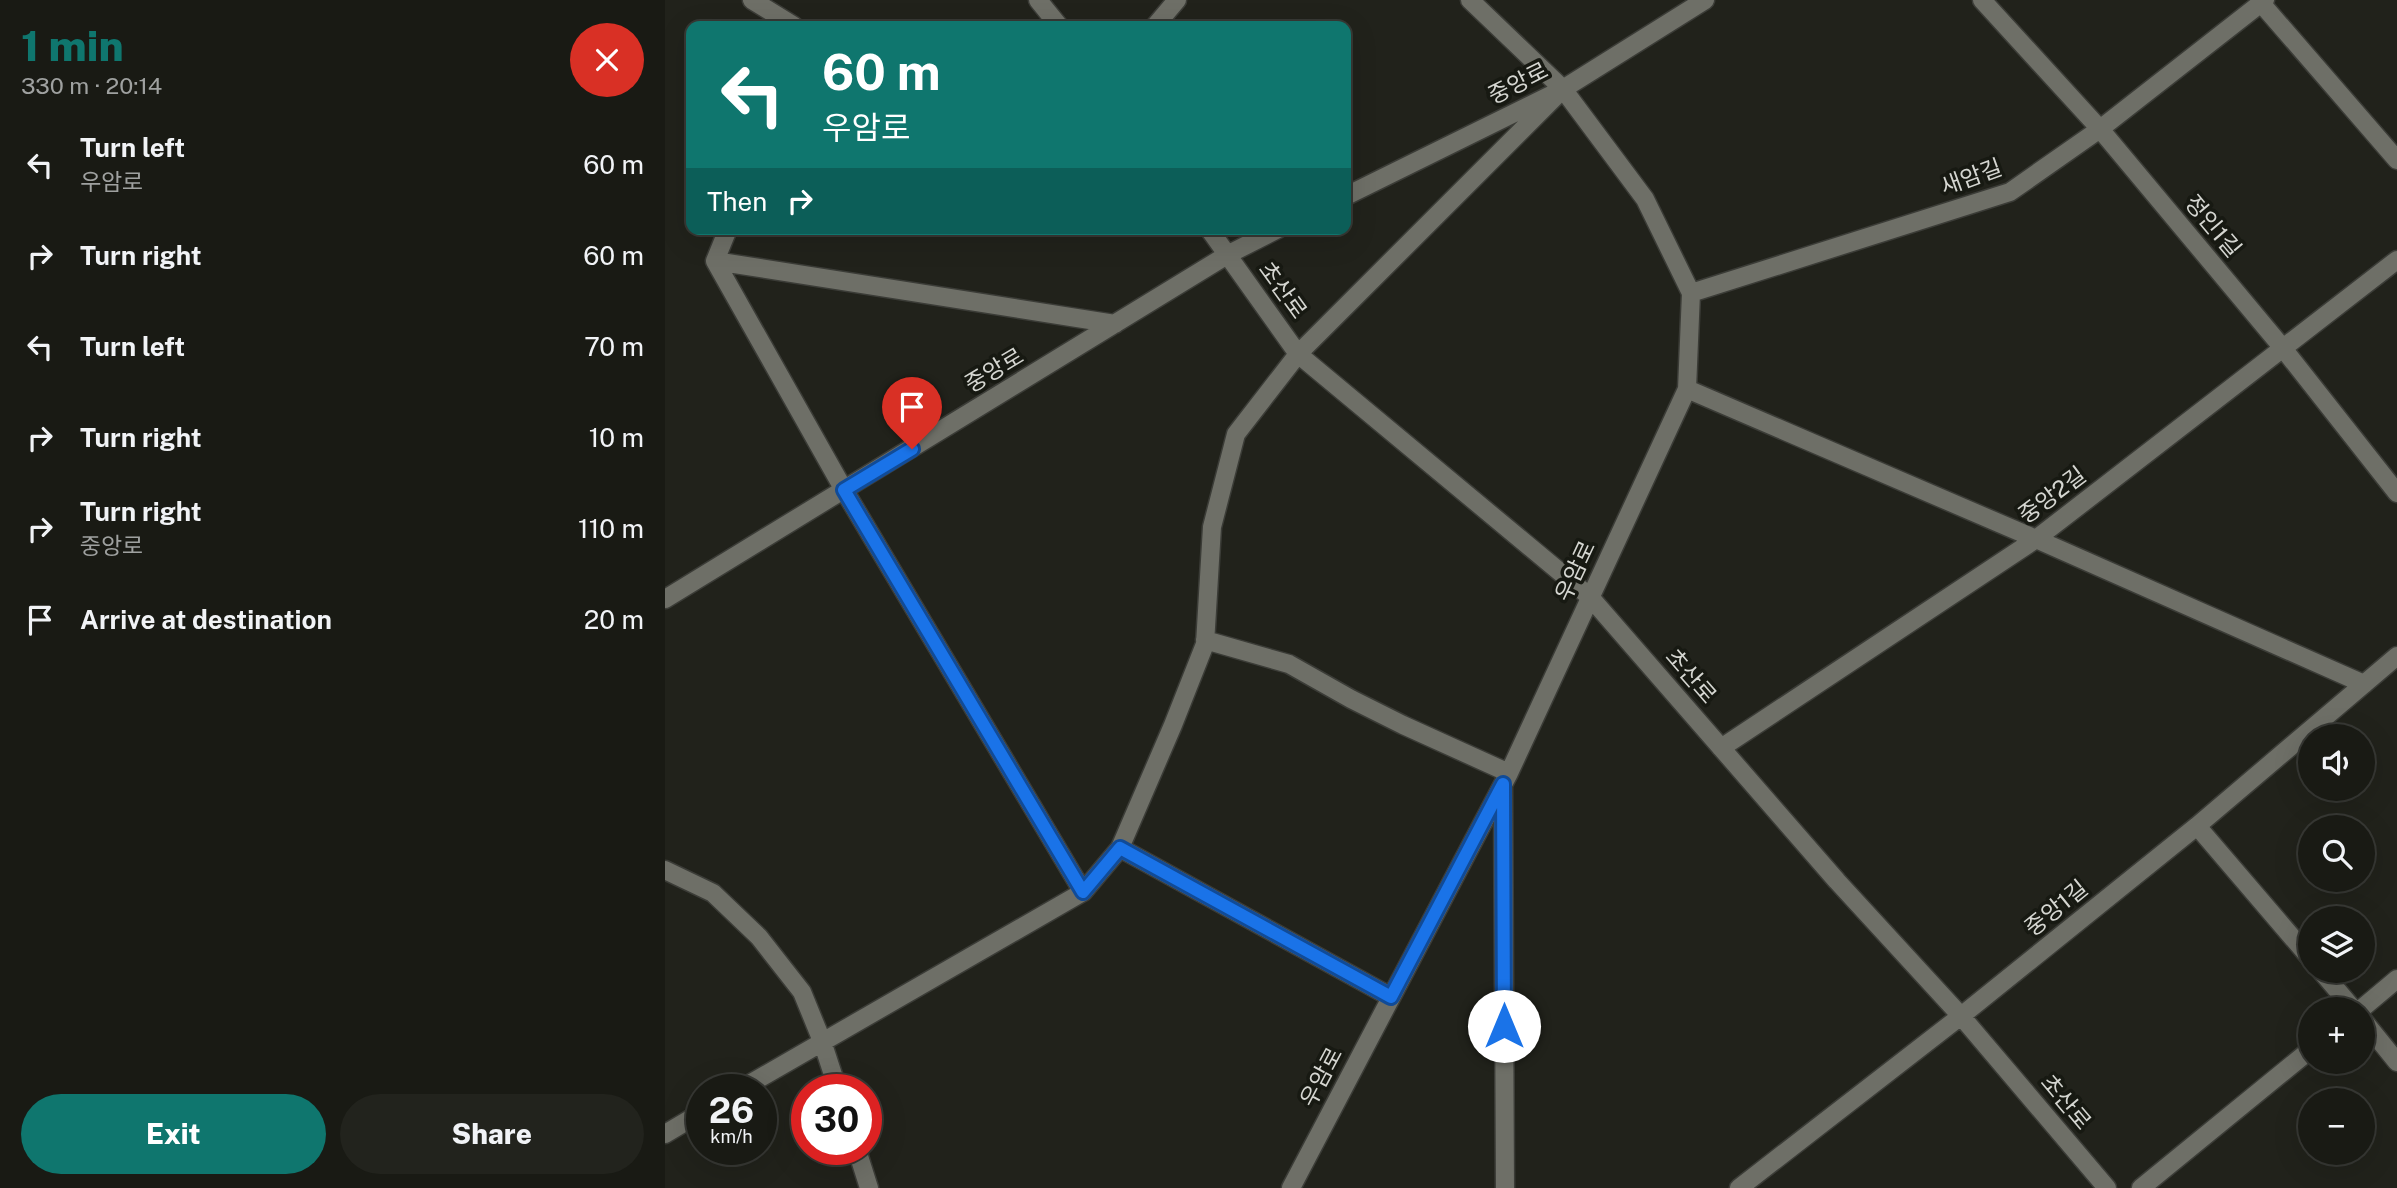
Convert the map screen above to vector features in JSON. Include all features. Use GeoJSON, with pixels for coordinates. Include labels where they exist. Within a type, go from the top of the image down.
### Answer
{"type":"FeatureCollection","features":[{"type":"Feature","properties":{"kind":"street"},"geometry":{"type":"LineString","coordinates":[[752,0],[786,21]]}},
{"type":"Feature","properties":{"kind":"street"},"geometry":{"type":"LineString","coordinates":[[1038,0],[1055,21]]}},
{"type":"Feature","properties":{"kind":"street"},"geometry":{"type":"LineString","coordinates":[[1159,21],[1177,0]]}},
{"type":"Feature","properties":{"kind":"street","name":"우암로"},"geometry":{"type":"LineString","coordinates":[[1291,1188],[1506,778],[1687,389],[1691,293],[1646,199],[1563,89],[1470,0]]}},
{"type":"Feature","properties":{"kind":"street","name":"중앙로"},"geometry":{"type":"LineString","coordinates":[[1351,194],[1563,89],[1705,0]]}},
{"type":"Feature","properties":{"kind":"street","name":"정인1길"},"geometry":{"type":"LineString","coordinates":[[1982,0],[2100,129],[2282,347],[2397,493]]}},
{"type":"Feature","properties":{"kind":"street","name":"새암길"},"geometry":{"type":"LineString","coordinates":[[1691,293],[2011,192],[2100,129],[2263,1],[2397,159]]}},
{"type":"Feature","properties":{"kind":"street"},"geometry":{"type":"LineString","coordinates":[[766,1074],[1083,892],[1120,848],[1173,725],[1205,640],[1212,527],[1236,434],[1298,354],[1563,89]]}},
{"type":"Feature","properties":{"kind":"street"},"geometry":{"type":"LineString","coordinates":[[715,261],[726,235]]}},
{"type":"Feature","properties":{"kind":"street","name":"초산로"},"geometry":{"type":"LineString","coordinates":[[1213,235],[1298,354],[1590,597],[1837,881],[1961,1016],[2107,1188]]}},
{"type":"Feature","properties":{"kind":"street","name":"중앙로"},"geometry":{"type":"LineString","coordinates":[[665,599],[1227,255],[1266,235]]}},
{"type":"Feature","properties":{"kind":"street","name":"중앙2길"},"geometry":{"type":"LineString","coordinates":[[1721,748],[2036,539],[2397,260]]}},
{"type":"Feature","properties":{"kind":"street"},"geometry":{"type":"LineString","coordinates":[[715,261],[1115,324]]}},
{"type":"Feature","properties":{"kind":"street"},"geometry":{"type":"LineString","coordinates":[[715,261],[844,490],[1083,892]]}},
{"type":"Feature","properties":{"kind":"street"},"geometry":{"type":"LineString","coordinates":[[1687,389],[2364,684]]}},
{"type":"Feature","properties":{"kind":"street"},"geometry":{"type":"LineString","coordinates":[[1205,640],[1289,664],[1506,778],[1505,1188]]}},
{"type":"Feature","properties":{"kind":"street","name":"중앙1길"},"geometry":{"type":"LineString","coordinates":[[1739,1188],[1961,1016],[2197,826],[2397,656]]}},
{"type":"Feature","properties":{"kind":"street"},"geometry":{"type":"LineString","coordinates":[[2197,826],[2298,944]]}},
{"type":"Feature","properties":{"kind":"street"},"geometry":{"type":"LineString","coordinates":[[1120,848],[1391,997]]}},
{"type":"Feature","properties":{"kind":"street"},"geometry":{"type":"LineString","coordinates":[[667,873],[713,893],[759,937],[802,992],[833,1074]]}},
{"type":"Feature","properties":{"kind":"street"},"geometry":{"type":"LineString","coordinates":[[2375,997],[2397,979]]}},
{"type":"Feature","properties":{"kind":"street"},"geometry":{"type":"LineString","coordinates":[[2331,983],[2343,997]]}},
{"type":"Feature","properties":{"kind":"street"},"geometry":{"type":"LineString","coordinates":[[2375,1035],[2397,1062]]}},
{"type":"Feature","properties":{"kind":"street"},"geometry":{"type":"LineString","coordinates":[[2141,1188],[2298,1060]]}},
{"type":"Feature","properties":{"kind":"street"},"geometry":{"type":"LineString","coordinates":[[665,1134],[686,1122]]}},
{"type":"Feature","properties":{"kind":"street"},"geometry":{"type":"LineString","coordinates":[[862,1165],[869,1188]]}},
{"type":"Feature","properties":{"kind":"route"},"geometry":{"type":"LineString","coordinates":[[912,449],[844,490],[1083,892],[1120,848],[1391,997],[1503,784],[1504,1026]]}}]}
